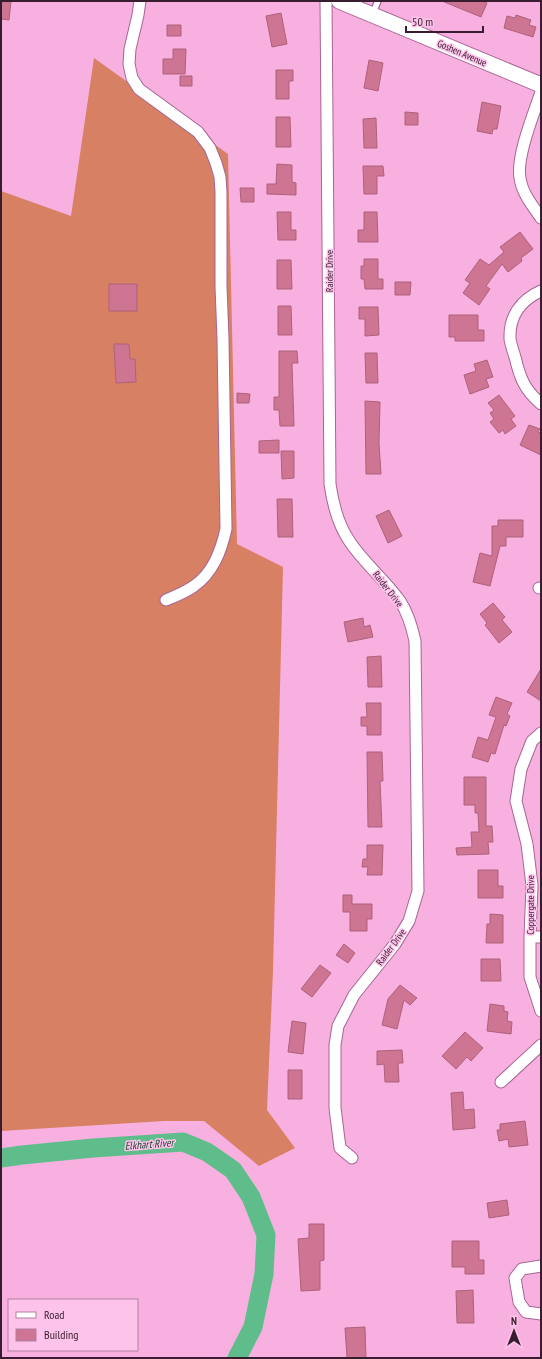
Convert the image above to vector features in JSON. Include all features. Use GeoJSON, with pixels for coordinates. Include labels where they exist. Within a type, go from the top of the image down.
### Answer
{"type":"FeatureCollection","features":[{"type":"Feature","properties":{"kind":"street"},"geometry":{"type":"LineString","coordinates":[[140,1],[130,48],[129,64],[132,78],[138,90],[198,132],[210,148],[216,162],[220,177],[221,192],[221,286],[226,529],[213,567],[194,586],[166,600]]}},
{"type":"Feature","properties":{"kind":"street","name":"Raider Drive"},"geometry":{"type":"LineString","coordinates":[[326,1],[330,484],[332,502],[349,542],[400,602],[410,622],[416,641],[418,891],[409,921],[395,944],[354,996],[338,1026],[335,1045],[335,1108],[340,1148],[352,1158]]}},
{"type":"Feature","properties":{"kind":"street","name":"Goshen Avenue"},"geometry":{"type":"LineString","coordinates":[[339,1],[541,86]]}},
{"type":"Feature","properties":{"kind":"street"},"geometry":{"type":"LineString","coordinates":[[541,92],[520,158],[519,177],[527,198],[541,218]]}},
{"type":"Feature","properties":{"kind":"street"},"geometry":{"type":"LineString","coordinates":[[541,291],[521,303],[511,321],[510,339],[520,376],[530,394],[541,404]]}},
{"type":"Feature","properties":{"kind":"street","name":"Coppergate Drive"},"geometry":{"type":"LineString","coordinates":[[541,733],[532,741],[521,769],[516,801],[527,844],[532,885],[535,937],[530,977],[541,1011]]}},
{"type":"Feature","properties":{"kind":"street"},"geometry":{"type":"LineString","coordinates":[[501,1082],[541,1045]]}},
{"type":"Feature","properties":{"kind":"street"},"geometry":{"type":"LineString","coordinates":[[541,1266],[522,1269],[515,1278],[519,1302],[526,1312],[541,1314]]}},
{"type":"Feature","properties":{"kind":"lane"},"geometry":{"type":"LineString","coordinates":[[371,15],[378,1]]}},
{"type":"Feature","properties":{"kind":"shaded area"},"geometry":{"type":"Polygon","coordinates":[[[94,58],[228,154],[237,544],[283,567],[273,971],[267,1110],[295,1148],[259,1166],[204,1121],[164,1121],[1,1131],[1,191],[71,216],[94,58]]]}},
{"type":"Feature","properties":{"kind":"building"},"geometry":{"type":"Polygon","coordinates":[[[1,1],[11,1],[9,20],[1,19],[1,1]]]}},
{"type":"Feature","properties":{"kind":"building"},"geometry":{"type":"Polygon","coordinates":[[[442,1],[482,1],[487,3],[481,17],[442,1]]]}},
{"type":"Feature","properties":{"kind":"building"},"geometry":{"type":"Polygon","coordinates":[[[281,13],[287,44],[272,47],[266,16],[281,13]]]}},
{"type":"Feature","properties":{"kind":"building"},"geometry":{"type":"Polygon","coordinates":[[[516,15],[531,20],[529,25],[536,27],[533,37],[504,28],[507,16],[515,18],[516,15]]]}},
{"type":"Feature","properties":{"kind":"building"},"geometry":{"type":"Polygon","coordinates":[[[167,25],[181,25],[181,36],[167,36],[167,25]]]}},
{"type":"Feature","properties":{"kind":"building"},"geometry":{"type":"Polygon","coordinates":[[[173,49],[186,49],[185,74],[163,74],[163,59],[173,59],[173,49]]]}},
{"type":"Feature","properties":{"kind":"building"},"geometry":{"type":"Polygon","coordinates":[[[369,60],[383,63],[378,91],[364,88],[369,60]]]}},
{"type":"Feature","properties":{"kind":"building"},"geometry":{"type":"Polygon","coordinates":[[[276,70],[293,70],[293,81],[289,81],[289,99],[276,99],[276,70]]]}},
{"type":"Feature","properties":{"kind":"building"},"geometry":{"type":"Polygon","coordinates":[[[180,76],[192,76],[192,86],[180,86],[180,76]]]}},
{"type":"Feature","properties":{"kind":"building"},"geometry":{"type":"Polygon","coordinates":[[[482,102],[501,106],[497,129],[493,129],[492,134],[477,131],[482,102]]]}},
{"type":"Feature","properties":{"kind":"building"},"geometry":{"type":"Polygon","coordinates":[[[405,112],[418,113],[418,125],[405,125],[405,112]]]}},
{"type":"Feature","properties":{"kind":"building"},"geometry":{"type":"Polygon","coordinates":[[[276,117],[290,117],[291,147],[276,147],[276,117]]]}},
{"type":"Feature","properties":{"kind":"building"},"geometry":{"type":"Polygon","coordinates":[[[376,118],[377,148],[364,148],[363,119],[376,118]]]}},
{"type":"Feature","properties":{"kind":"building"},"geometry":{"type":"Polygon","coordinates":[[[277,164],[292,165],[292,182],[296,183],[296,195],[267,194],[267,184],[276,184],[277,164]]]}},
{"type":"Feature","properties":{"kind":"building"},"geometry":{"type":"Polygon","coordinates":[[[363,166],[383,166],[384,176],[377,176],[377,194],[364,194],[363,166]]]}},
{"type":"Feature","properties":{"kind":"building"},"geometry":{"type":"Polygon","coordinates":[[[240,188],[254,188],[254,202],[241,202],[240,188]]]}},
{"type":"Feature","properties":{"kind":"building"},"geometry":{"type":"Polygon","coordinates":[[[277,212],[291,212],[291,230],[296,230],[296,240],[278,240],[277,212]]]}},
{"type":"Feature","properties":{"kind":"building"},"geometry":{"type":"Polygon","coordinates":[[[364,212],[377,212],[378,242],[358,242],[358,230],[364,230],[364,212]]]}},
{"type":"Feature","properties":{"kind":"building"},"geometry":{"type":"Polygon","coordinates":[[[520,232],[533,249],[521,258],[522,261],[508,272],[502,264],[486,286],[490,289],[479,305],[463,293],[470,283],[465,280],[480,259],[489,265],[504,252],[500,247],[520,232]]]}},
{"type":"Feature","properties":{"kind":"building"},"geometry":{"type":"Polygon","coordinates":[[[364,259],[378,259],[378,279],[383,279],[383,289],[365,289],[364,279],[361,279],[361,266],[364,266],[364,259]]]}},
{"type":"Feature","properties":{"kind":"building"},"geometry":{"type":"Polygon","coordinates":[[[277,260],[291,260],[292,289],[277,289],[277,260]]]}},
{"type":"Feature","properties":{"kind":"building"},"geometry":{"type":"Polygon","coordinates":[[[395,282],[411,282],[410,295],[395,295],[395,282]]]}},
{"type":"Feature","properties":{"kind":"building"},"geometry":{"type":"Polygon","coordinates":[[[109,284],[137,284],[137,311],[109,311],[109,284]]]}},
{"type":"Feature","properties":{"kind":"building"},"geometry":{"type":"Polygon","coordinates":[[[278,306],[291,306],[292,335],[278,335],[278,306]]]}},
{"type":"Feature","properties":{"kind":"building"},"geometry":{"type":"Polygon","coordinates":[[[359,307],[378,307],[379,335],[365,336],[365,319],[359,319],[359,307]]]}},
{"type":"Feature","properties":{"kind":"building"},"geometry":{"type":"Polygon","coordinates":[[[449,315],[478,315],[478,330],[484,330],[484,341],[455,341],[455,337],[449,337],[449,315]]]}},
{"type":"Feature","properties":{"kind":"building"},"geometry":{"type":"Polygon","coordinates":[[[114,344],[129,344],[130,359],[135,359],[136,382],[116,383],[114,344]]]}},
{"type":"Feature","properties":{"kind":"building"},"geometry":{"type":"Polygon","coordinates":[[[279,351],[297,351],[298,363],[292,363],[294,426],[280,426],[279,410],[274,410],[274,397],[279,397],[279,351]]]}},
{"type":"Feature","properties":{"kind":"building"},"geometry":{"type":"Polygon","coordinates":[[[365,353],[377,353],[378,383],[366,383],[365,353]]]}},
{"type":"Feature","properties":{"kind":"building"},"geometry":{"type":"Polygon","coordinates":[[[487,360],[493,377],[486,379],[489,387],[470,394],[464,375],[476,371],[474,364],[487,360]]]}},
{"type":"Feature","properties":{"kind":"building"},"geometry":{"type":"Polygon","coordinates":[[[237,393],[250,394],[249,403],[237,403],[237,393]]]}},
{"type":"Feature","properties":{"kind":"building"},"geometry":{"type":"Polygon","coordinates":[[[499,395],[515,416],[511,419],[516,426],[505,434],[503,430],[499,433],[490,422],[494,419],[490,413],[494,410],[488,403],[499,395]]]}},
{"type":"Feature","properties":{"kind":"building"},"geometry":{"type":"Polygon","coordinates":[[[365,401],[380,402],[379,443],[381,474],[366,474],[365,401]]]}},
{"type":"Feature","properties":{"kind":"building"},"geometry":{"type":"Polygon","coordinates":[[[529,425],[540,429],[538,432],[541,433],[541,455],[520,445],[529,425]]]}},
{"type":"Feature","properties":{"kind":"building"},"geometry":{"type":"Polygon","coordinates":[[[279,440],[279,453],[259,453],[259,441],[279,440]]]}},
{"type":"Feature","properties":{"kind":"building"},"geometry":{"type":"Polygon","coordinates":[[[281,451],[294,451],[294,478],[282,479],[281,451]]]}},
{"type":"Feature","properties":{"kind":"building"},"geometry":{"type":"Polygon","coordinates":[[[277,499],[292,499],[293,537],[278,537],[277,499]]]}},
{"type":"Feature","properties":{"kind":"building"},"geometry":{"type":"Polygon","coordinates":[[[389,510],[402,536],[388,543],[376,516],[389,510]]]}},
{"type":"Feature","properties":{"kind":"building"},"geometry":{"type":"Polygon","coordinates":[[[498,520],[523,520],[523,537],[506,537],[506,546],[500,546],[490,586],[473,582],[480,553],[492,556],[492,526],[498,526],[498,520]]]}},
{"type":"Feature","properties":{"kind":"building"},"geometry":{"type":"Polygon","coordinates":[[[493,603],[505,617],[502,620],[512,632],[499,643],[485,625],[487,623],[480,614],[493,603]]]}},
{"type":"Feature","properties":{"kind":"building"},"geometry":{"type":"Polygon","coordinates":[[[363,618],[364,627],[370,625],[373,637],[348,642],[344,622],[363,618]]]}},
{"type":"Feature","properties":{"kind":"building"},"geometry":{"type":"Polygon","coordinates":[[[381,656],[382,687],[368,687],[367,657],[381,656]]]}},
{"type":"Feature","properties":{"kind":"building"},"geometry":{"type":"Polygon","coordinates":[[[541,669],[541,701],[527,692],[541,669]]]}},
{"type":"Feature","properties":{"kind":"building"},"geometry":{"type":"Polygon","coordinates":[[[496,697],[512,703],[507,714],[510,716],[506,726],[504,725],[495,754],[491,753],[488,762],[472,757],[478,737],[488,740],[496,717],[489,715],[496,697]]]}},
{"type":"Feature","properties":{"kind":"building"},"geometry":{"type":"Polygon","coordinates":[[[366,703],[381,703],[381,735],[367,735],[367,726],[361,726],[361,717],[367,717],[366,703]]]}},
{"type":"Feature","properties":{"kind":"building"},"geometry":{"type":"Polygon","coordinates":[[[367,752],[382,752],[383,781],[380,781],[382,827],[368,827],[367,752]]]}},
{"type":"Feature","properties":{"kind":"building"},"geometry":{"type":"Polygon","coordinates":[[[464,777],[486,777],[486,826],[492,826],[493,842],[488,842],[489,854],[457,855],[456,848],[472,847],[471,832],[479,832],[478,813],[475,813],[475,805],[464,805],[464,777]]]}},
{"type":"Feature","properties":{"kind":"building"},"geometry":{"type":"Polygon","coordinates":[[[367,845],[383,845],[382,875],[367,875],[368,867],[362,867],[363,859],[367,859],[367,845]]]}},
{"type":"Feature","properties":{"kind":"building"},"geometry":{"type":"Polygon","coordinates":[[[478,870],[498,870],[498,886],[503,886],[503,898],[478,898],[478,870]]]}},
{"type":"Feature","properties":{"kind":"building"},"geometry":{"type":"Polygon","coordinates":[[[343,895],[352,895],[352,904],[372,904],[372,919],[367,919],[367,931],[350,931],[350,912],[343,912],[343,895]]]}},
{"type":"Feature","properties":{"kind":"building"},"geometry":{"type":"Polygon","coordinates":[[[490,914],[503,915],[503,943],[486,943],[487,924],[490,924],[490,914]]]}},
{"type":"Feature","properties":{"kind":"building"},"geometry":{"type":"Polygon","coordinates":[[[344,944],[355,953],[348,963],[336,955],[344,944]]]}},
{"type":"Feature","properties":{"kind":"building"},"geometry":{"type":"Polygon","coordinates":[[[481,959],[500,959],[501,981],[481,981],[481,959]]]}},
{"type":"Feature","properties":{"kind":"building"},"geometry":{"type":"Polygon","coordinates":[[[320,965],[331,973],[312,997],[301,989],[320,965]]]}},
{"type":"Feature","properties":{"kind":"building"},"geometry":{"type":"Polygon","coordinates":[[[400,985],[417,998],[410,1005],[404,1000],[397,1029],[382,1025],[388,999],[400,985]]]}},
{"type":"Feature","properties":{"kind":"building"},"geometry":{"type":"Polygon","coordinates":[[[490,1004],[504,1006],[504,1011],[508,1012],[507,1021],[512,1022],[511,1034],[487,1031],[490,1004]]]}},
{"type":"Feature","properties":{"kind":"building"},"geometry":{"type":"Polygon","coordinates":[[[292,1021],[306,1023],[303,1054],[288,1052],[292,1021]]]}},
{"type":"Feature","properties":{"kind":"building"},"geometry":{"type":"Polygon","coordinates":[[[465,1032],[483,1048],[471,1061],[467,1057],[456,1069],[442,1056],[465,1032]]]}},
{"type":"Feature","properties":{"kind":"building"},"geometry":{"type":"Polygon","coordinates":[[[402,1050],[403,1063],[398,1063],[399,1082],[385,1082],[384,1064],[377,1065],[377,1051],[402,1050]]]}},
{"type":"Feature","properties":{"kind":"building"},"geometry":{"type":"Polygon","coordinates":[[[288,1070],[302,1070],[302,1099],[288,1099],[288,1070]]]}},
{"type":"Feature","properties":{"kind":"building"},"geometry":{"type":"Polygon","coordinates":[[[463,1092],[464,1110],[474,1109],[475,1128],[453,1130],[451,1093],[463,1092]]]}},
{"type":"Feature","properties":{"kind":"building"},"geometry":{"type":"Polygon","coordinates":[[[525,1121],[528,1145],[509,1147],[508,1139],[499,1141],[497,1130],[500,1130],[500,1124],[525,1121]]]}},
{"type":"Feature","properties":{"kind":"building"},"geometry":{"type":"Polygon","coordinates":[[[507,1200],[509,1215],[489,1218],[487,1203],[507,1200]]]}},
{"type":"Feature","properties":{"kind":"building"},"geometry":{"type":"Polygon","coordinates":[[[309,1224],[324,1224],[324,1260],[320,1261],[320,1290],[301,1291],[298,1239],[309,1238],[309,1224]]]}},
{"type":"Feature","properties":{"kind":"building"},"geometry":{"type":"Polygon","coordinates":[[[452,1241],[479,1241],[479,1260],[484,1260],[484,1274],[465,1274],[465,1267],[452,1267],[452,1241]]]}},
{"type":"Feature","properties":{"kind":"building"},"geometry":{"type":"Polygon","coordinates":[[[473,1290],[474,1323],[457,1323],[456,1291],[473,1290]]]}},
{"type":"Feature","properties":{"kind":"building"},"geometry":{"type":"Polygon","coordinates":[[[365,1327],[366,1358],[347,1358],[345,1328],[365,1327]]]}},
{"type":"Feature","properties":{"kind":"waterway","name":"Elkhart River"},"geometry":{"type":"LineString","coordinates":[[1,1158],[93,1148],[183,1142],[207,1152],[233,1170],[251,1197],[266,1235],[264,1274],[253,1327],[237,1358]]}}]}
